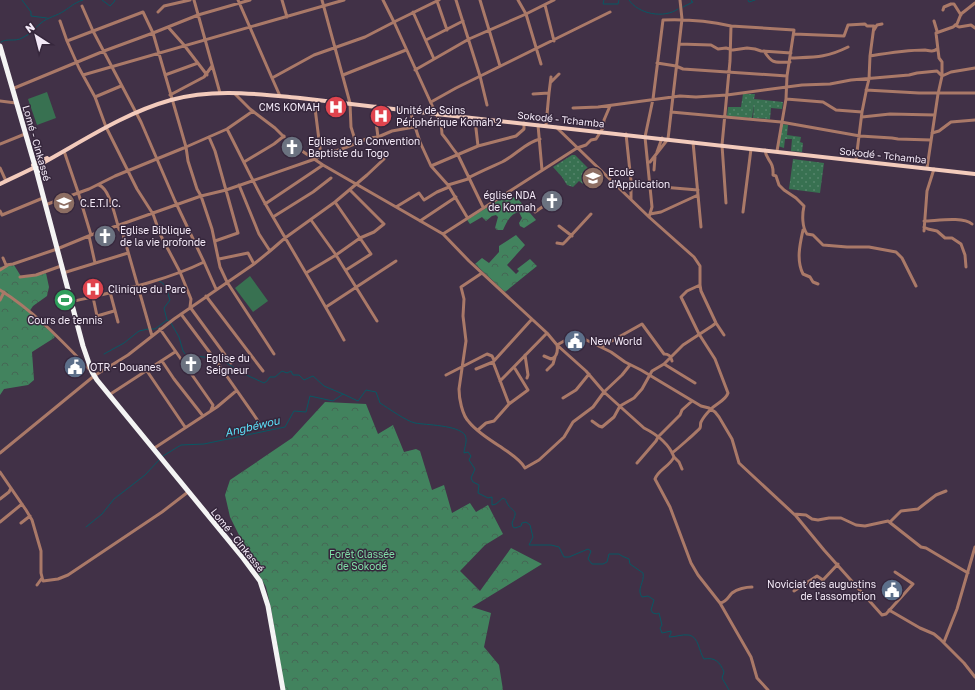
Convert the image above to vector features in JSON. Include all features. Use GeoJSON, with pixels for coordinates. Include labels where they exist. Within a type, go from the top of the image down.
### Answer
{"type":"FeatureCollection","features":[{"type":"Feature","properties":{"kind":"highway","name":"Lomé - Cinkassé"},"geometry":{"type":"LineString","coordinates":[[0,46],[37,173],[71,302],[93,374],[260,580],[268,606],[283,690]]}},
{"type":"Feature","properties":{"kind":"highway"},"geometry":{"type":"LineString","coordinates":[[37,173],[40,164]]}},
{"type":"Feature","properties":{"kind":"main road","name":"Sokodé - Tchamba"},"geometry":{"type":"LineString","coordinates":[[34,166],[106,127],[171,97],[220,92],[350,103],[436,114],[538,124],[975,174]]}},
{"type":"Feature","properties":{"kind":"main road","name":"Sokodé - Tchamba"},"geometry":{"type":"LineString","coordinates":[[34,166],[83,140]]}},
{"type":"Feature","properties":{"kind":"main road"},"geometry":{"type":"LineString","coordinates":[[0,183],[34,166]]}},
{"type":"Feature","properties":{"kind":"street"},"geometry":{"type":"LineString","coordinates":[[158,12],[164,6],[190,0]]}},
{"type":"Feature","properties":{"kind":"street"},"geometry":{"type":"LineString","coordinates":[[194,0],[220,92]]}},
{"type":"Feature","properties":{"kind":"street"},"geometry":{"type":"LineString","coordinates":[[12,88],[104,51],[153,34],[198,15],[250,0]]}},
{"type":"Feature","properties":{"kind":"street"},"geometry":{"type":"LineString","coordinates":[[282,0],[287,17]]}},
{"type":"Feature","properties":{"kind":"street"},"geometry":{"type":"LineString","coordinates":[[322,0],[350,103],[351,127],[356,144]]}},
{"type":"Feature","properties":{"kind":"street"},"geometry":{"type":"LineString","coordinates":[[83,75],[344,0]]}},
{"type":"Feature","properties":{"kind":"street"},"geometry":{"type":"LineString","coordinates":[[383,0],[441,122],[442,134],[458,155],[483,207]]}},
{"type":"Feature","properties":{"kind":"street"},"geometry":{"type":"LineString","coordinates":[[272,78],[314,55],[365,37],[438,0],[447,30]]}},
{"type":"Feature","properties":{"kind":"street"},"geometry":{"type":"LineString","coordinates":[[456,0],[480,76],[487,105]]}},
{"type":"Feature","properties":{"kind":"street"},"geometry":{"type":"LineString","coordinates":[[480,0],[500,66]]}},
{"type":"Feature","properties":{"kind":"street"},"geometry":{"type":"LineString","coordinates":[[518,0],[526,14],[541,64]]}},
{"type":"Feature","properties":{"kind":"street"},"geometry":{"type":"LineString","coordinates":[[415,70],[469,39],[554,0]]}},
{"type":"Feature","properties":{"kind":"street"},"geometry":{"type":"LineString","coordinates":[[239,2],[280,96]]}},
{"type":"Feature","properties":{"kind":"street"},"geometry":{"type":"LineString","coordinates":[[650,162],[668,139],[682,19],[680,2]]}},
{"type":"Feature","properties":{"kind":"street"},"geometry":{"type":"LineString","coordinates":[[955,26],[961,15],[975,3]]}},
{"type":"Feature","properties":{"kind":"street"},"geometry":{"type":"LineString","coordinates":[[944,10],[944,7],[954,4],[961,15]]}},
{"type":"Feature","properties":{"kind":"street"},"geometry":{"type":"LineString","coordinates":[[545,5],[554,40]]}},
{"type":"Feature","properties":{"kind":"street"},"geometry":{"type":"LineString","coordinates":[[82,6],[93,31],[141,122],[216,289]]}},
{"type":"Feature","properties":{"kind":"street"},"geometry":{"type":"LineString","coordinates":[[67,41],[143,12],[153,34],[159,53],[186,147],[188,161],[215,241],[220,267],[227,282],[274,354]]}},
{"type":"Feature","properties":{"kind":"street"},"geometry":{"type":"LineString","coordinates":[[413,12],[434,59]]}},
{"type":"Feature","properties":{"kind":"street"},"geometry":{"type":"LineString","coordinates":[[431,102],[480,76],[610,12]]}},
{"type":"Feature","properties":{"kind":"street"},"geometry":{"type":"LineString","coordinates":[[649,216],[652,207],[650,162],[645,137],[653,99],[663,20],[682,19],[716,22],[731,26],[794,30],[787,76],[786,99],[776,151]]}},
{"type":"Feature","properties":{"kind":"street"},"geometry":{"type":"LineString","coordinates":[[60,21],[76,62],[95,97],[106,127],[128,171],[153,214],[160,234],[180,272],[191,299],[190,307],[231,363]]}},
{"type":"Feature","properties":{"kind":"street"},"geometry":{"type":"LineString","coordinates":[[927,168],[942,76],[942,62],[939,58],[937,50],[937,31],[934,21]]}},
{"type":"Feature","properties":{"kind":"street"},"geometry":{"type":"LineString","coordinates":[[426,40],[463,22]]}},
{"type":"Feature","properties":{"kind":"street"},"geometry":{"type":"LineString","coordinates":[[794,34],[844,36],[848,25],[865,24],[866,26],[874,26],[869,79],[862,112],[856,160]]}},
{"type":"Feature","properties":{"kind":"street"},"geometry":{"type":"LineString","coordinates":[[873,32],[877,25],[882,24]]}},
{"type":"Feature","properties":{"kind":"street"},"geometry":{"type":"LineString","coordinates":[[937,31],[955,26],[959,27],[971,25],[975,28]]}},
{"type":"Feature","properties":{"kind":"street"},"geometry":{"type":"LineString","coordinates":[[726,203],[722,145],[731,50],[731,26]]}},
{"type":"Feature","properties":{"kind":"street"},"geometry":{"type":"LineString","coordinates":[[168,27],[207,75]]}},
{"type":"Feature","properties":{"kind":"street"},"geometry":{"type":"LineString","coordinates":[[679,44],[713,45],[718,49],[726,48],[731,50],[747,48],[764,52],[791,53]]}},
{"type":"Feature","properties":{"kind":"street"},"geometry":{"type":"LineString","coordinates":[[764,52],[767,57],[777,63],[820,57],[838,52],[848,47]]}},
{"type":"Feature","properties":{"kind":"street"},"geometry":{"type":"LineString","coordinates":[[343,75],[406,50]]}},
{"type":"Feature","properties":{"kind":"street"},"geometry":{"type":"LineString","coordinates":[[870,56],[898,52],[937,50]]}},
{"type":"Feature","properties":{"kind":"street"},"geometry":{"type":"LineString","coordinates":[[165,75],[198,63]]}},
{"type":"Feature","properties":{"kind":"street"},"geometry":{"type":"LineString","coordinates":[[657,63],[676,66],[683,69],[787,76]]}},
{"type":"Feature","properties":{"kind":"street"},"geometry":{"type":"LineString","coordinates":[[171,97],[207,75],[212,66]]}},
{"type":"Feature","properties":{"kind":"street"},"geometry":{"type":"LineString","coordinates":[[942,76],[951,72],[975,68]]}},
{"type":"Feature","properties":{"kind":"street"},"geometry":{"type":"LineString","coordinates":[[573,108],[598,107],[672,96],[696,97],[727,95],[909,76],[930,71],[938,71],[942,76]]}},
{"type":"Feature","properties":{"kind":"street"},"geometry":{"type":"LineString","coordinates":[[551,82],[559,74]]}},
{"type":"Feature","properties":{"kind":"street"},"geometry":{"type":"LineString","coordinates":[[546,125],[551,76]]}},
{"type":"Feature","properties":{"kind":"street"},"geometry":{"type":"LineString","coordinates":[[95,97],[121,86]]}},
{"type":"Feature","properties":{"kind":"street"},"geometry":{"type":"LineString","coordinates":[[866,90],[938,94],[975,93]]}},
{"type":"Feature","properties":{"kind":"street"},"geometry":{"type":"LineString","coordinates":[[234,93],[290,142],[323,165],[442,234],[547,333],[557,345],[589,374],[604,392],[644,428],[658,437],[672,452],[682,469]]}},
{"type":"Feature","properties":{"kind":"street"},"geometry":{"type":"LineString","coordinates":[[533,94],[549,93]]}},
{"type":"Feature","properties":{"kind":"street"},"geometry":{"type":"LineString","coordinates":[[786,99],[823,102],[836,110],[862,112]]}},
{"type":"Feature","properties":{"kind":"street"},"geometry":{"type":"LineString","coordinates":[[314,100],[321,156]]}},
{"type":"Feature","properties":{"kind":"street"},"geometry":{"type":"LineString","coordinates":[[0,101],[16,103]]}},
{"type":"Feature","properties":{"kind":"street"},"geometry":{"type":"LineString","coordinates":[[442,234],[577,148],[586,145],[591,140],[596,139],[601,132],[610,105]]}},
{"type":"Feature","properties":{"kind":"street"},"geometry":{"type":"LineString","coordinates":[[376,106],[375,114],[378,136]]}},
{"type":"Feature","properties":{"kind":"street"},"geometry":{"type":"LineString","coordinates":[[45,205],[98,185],[227,129],[253,111]]}},
{"type":"Feature","properties":{"kind":"street"},"geometry":{"type":"LineString","coordinates":[[410,111],[414,127],[431,166],[449,186],[467,217]]}},
{"type":"Feature","properties":{"kind":"street"},"geometry":{"type":"LineString","coordinates":[[671,112],[781,122],[860,136],[931,140]]}},
{"type":"Feature","properties":{"kind":"street"},"geometry":{"type":"LineString","coordinates":[[862,117],[890,114],[935,115]]}},
{"type":"Feature","properties":{"kind":"street"},"geometry":{"type":"LineString","coordinates":[[475,120],[478,146]]}},
{"type":"Feature","properties":{"kind":"street"},"geometry":{"type":"LineString","coordinates":[[932,133],[951,122],[975,120]]}},
{"type":"Feature","properties":{"kind":"street"},"geometry":{"type":"LineString","coordinates":[[431,166],[478,146],[516,136],[524,129],[524,123]]}},
{"type":"Feature","properties":{"kind":"street"},"geometry":{"type":"LineString","coordinates":[[538,124],[542,170]]}},
{"type":"Feature","properties":{"kind":"street"},"geometry":{"type":"LineString","coordinates":[[555,126],[694,257],[700,266],[700,285],[716,323],[724,335]]}},
{"type":"Feature","properties":{"kind":"street"},"geometry":{"type":"LineString","coordinates":[[0,270],[8,265],[57,249],[90,235],[201,196],[253,181],[392,130],[414,127]]}},
{"type":"Feature","properties":{"kind":"street"},"geometry":{"type":"LineString","coordinates":[[227,129],[265,204],[344,340]]}},
{"type":"Feature","properties":{"kind":"street"},"geometry":{"type":"LineString","coordinates":[[0,144],[25,134]]}},
{"type":"Feature","properties":{"kind":"street"},"geometry":{"type":"LineString","coordinates":[[626,134],[631,181],[631,199]]}},
{"type":"Feature","properties":{"kind":"street"},"geometry":{"type":"LineString","coordinates":[[244,162],[284,136]]}},
{"type":"Feature","properties":{"kind":"street"},"geometry":{"type":"LineString","coordinates":[[209,137],[238,233],[215,241]]}},
{"type":"Feature","properties":{"kind":"street"},"geometry":{"type":"LineString","coordinates":[[655,156],[662,138]]}},
{"type":"Feature","properties":{"kind":"street"},"geometry":{"type":"LineString","coordinates":[[396,208],[419,193],[424,200],[449,186],[493,167],[523,149],[527,144],[540,139]]}},
{"type":"Feature","properties":{"kind":"street"},"geometry":{"type":"LineString","coordinates":[[693,142],[701,227]]}},
{"type":"Feature","properties":{"kind":"street"},"geometry":{"type":"LineString","coordinates":[[742,212],[751,149]]}},
{"type":"Feature","properties":{"kind":"street"},"geometry":{"type":"LineString","coordinates":[[764,150],[765,154],[774,166],[773,175],[776,176],[779,185],[804,206],[802,218],[804,221],[804,228],[800,247],[800,268],[803,274],[810,277],[813,282],[818,284]]}},
{"type":"Feature","properties":{"kind":"street"},"geometry":{"type":"LineString","coordinates":[[64,151],[78,192],[90,235],[95,263]]}},
{"type":"Feature","properties":{"kind":"street"},"geometry":{"type":"LineString","coordinates":[[0,453],[93,374],[128,355],[190,307],[254,264],[285,238],[312,220],[356,185],[384,159],[384,156]]}},
{"type":"Feature","properties":{"kind":"street"},"geometry":{"type":"LineString","coordinates":[[650,162],[654,170]]}},
{"type":"Feature","properties":{"kind":"street"},"geometry":{"type":"LineString","coordinates":[[265,204],[323,165]]}},
{"type":"Feature","properties":{"kind":"street"},"geometry":{"type":"LineString","coordinates":[[0,168],[5,180]]}},
{"type":"Feature","properties":{"kind":"street"},"geometry":{"type":"LineString","coordinates":[[924,231],[927,191],[934,169]]}},
{"type":"Feature","properties":{"kind":"street"},"geometry":{"type":"LineString","coordinates":[[273,217],[313,192],[331,178]]}},
{"type":"Feature","properties":{"kind":"street"},"geometry":{"type":"LineString","coordinates":[[98,185],[101,185],[106,191],[118,226],[123,234],[152,336]]}},
{"type":"Feature","properties":{"kind":"street"},"geometry":{"type":"LineString","coordinates":[[239,185],[259,234],[270,251]]}},
{"type":"Feature","properties":{"kind":"street"},"geometry":{"type":"LineString","coordinates":[[650,186],[698,190]]}},
{"type":"Feature","properties":{"kind":"street"},"geometry":{"type":"LineString","coordinates":[[306,273],[336,255],[360,238],[374,232],[384,224],[350,190]]}},
{"type":"Feature","properties":{"kind":"street"},"geometry":{"type":"LineString","coordinates":[[649,216],[698,195]]}},
{"type":"Feature","properties":{"kind":"street"},"geometry":{"type":"LineString","coordinates":[[420,221],[456,197]]}},
{"type":"Feature","properties":{"kind":"street"},"geometry":{"type":"LineString","coordinates":[[0,211],[2,215],[43,198]]}},
{"type":"Feature","properties":{"kind":"street"},"geometry":{"type":"LineString","coordinates":[[335,202],[371,254],[346,270]]}},
{"type":"Feature","properties":{"kind":"street"},"geometry":{"type":"LineString","coordinates":[[535,212],[548,203]]}},
{"type":"Feature","properties":{"kind":"street"},"geometry":{"type":"LineString","coordinates":[[557,243],[563,244],[591,214]]}},
{"type":"Feature","properties":{"kind":"street"},"geometry":{"type":"LineString","coordinates":[[924,222],[943,219],[961,220],[972,224]]}},
{"type":"Feature","properties":{"kind":"street"},"geometry":{"type":"LineString","coordinates":[[312,220],[346,270],[377,321]]}},
{"type":"Feature","properties":{"kind":"street"},"geometry":{"type":"LineString","coordinates":[[559,226],[572,236]]}},
{"type":"Feature","properties":{"kind":"street"},"geometry":{"type":"LineString","coordinates":[[924,227],[937,231],[945,238],[952,238],[960,242],[964,252],[966,268]]}},
{"type":"Feature","properties":{"kind":"street"},"geometry":{"type":"LineString","coordinates":[[804,228],[807,234],[813,235],[822,245],[869,247],[896,252],[902,258],[916,286]]}},
{"type":"Feature","properties":{"kind":"street"},"geometry":{"type":"LineString","coordinates":[[63,273],[128,253]]}},
{"type":"Feature","properties":{"kind":"street"},"geometry":{"type":"LineString","coordinates":[[219,259],[248,253],[254,264]]}},
{"type":"Feature","properties":{"kind":"street"},"geometry":{"type":"LineString","coordinates":[[3,258],[5,264],[8,265]]}},
{"type":"Feature","properties":{"kind":"street"},"geometry":{"type":"LineString","coordinates":[[326,307],[396,261]]}},
{"type":"Feature","properties":{"kind":"street"},"geometry":{"type":"LineString","coordinates":[[71,302],[138,285],[180,272],[204,262]]}},
{"type":"Feature","properties":{"kind":"street"},"geometry":{"type":"LineString","coordinates":[[20,277],[36,275],[61,266]]}},
{"type":"Feature","properties":{"kind":"street"},"geometry":{"type":"LineString","coordinates":[[482,273],[461,287],[464,299],[466,341],[460,389],[461,400],[466,418],[478,430],[508,452],[525,468],[539,460],[564,437],[573,422],[593,407],[604,392],[630,365]]}},
{"type":"Feature","properties":{"kind":"street"},"geometry":{"type":"LineString","coordinates":[[672,452],[680,447],[698,430],[701,421],[717,403],[724,399],[728,393],[715,359],[699,334],[681,297],[687,291],[700,285]]}},
{"type":"Feature","properties":{"kind":"street"},"geometry":{"type":"LineString","coordinates":[[0,290],[31,313],[62,341],[93,374]]}},
{"type":"Feature","properties":{"kind":"street"},"geometry":{"type":"LineString","coordinates":[[0,300],[4,292]]}},
{"type":"Feature","properties":{"kind":"street"},"geometry":{"type":"LineString","coordinates":[[110,292],[118,322]]}},
{"type":"Feature","properties":{"kind":"street"},"geometry":{"type":"LineString","coordinates":[[206,296],[263,372]]}},
{"type":"Feature","properties":{"kind":"street"},"geometry":{"type":"LineString","coordinates":[[93,297],[97,316],[114,311]]}},
{"type":"Feature","properties":{"kind":"street"},"geometry":{"type":"LineString","coordinates":[[181,314],[263,428]]}},
{"type":"Feature","properties":{"kind":"street"},"geometry":{"type":"LineString","coordinates":[[476,369],[493,361],[532,319]]}},
{"type":"Feature","properties":{"kind":"street"},"geometry":{"type":"LineString","coordinates":[[592,421],[598,426],[602,426],[614,417],[620,406],[634,398],[642,389],[652,371],[664,364],[683,345],[716,323]]}},
{"type":"Feature","properties":{"kind":"street"},"geometry":{"type":"LineString","coordinates":[[601,347],[642,324],[664,354],[668,354],[672,361]]}},
{"type":"Feature","properties":{"kind":"street"},"geometry":{"type":"LineString","coordinates":[[160,330],[213,405],[216,407]]}},
{"type":"Feature","properties":{"kind":"street"},"geometry":{"type":"LineString","coordinates":[[500,381],[547,333]]}},
{"type":"Feature","properties":{"kind":"street"},"geometry":{"type":"LineString","coordinates":[[557,345],[574,335],[578,336],[601,347],[701,406],[711,409],[719,417],[732,439],[739,463],[802,522],[820,545],[882,615],[886,614],[913,584],[895,572]]}},
{"type":"Feature","properties":{"kind":"street"},"geometry":{"type":"LineString","coordinates":[[547,370],[553,364],[558,351],[557,345]]}},
{"type":"Feature","properties":{"kind":"street"},"geometry":{"type":"LineString","coordinates":[[109,395],[175,352]]}},
{"type":"Feature","properties":{"kind":"street"},"geometry":{"type":"LineString","coordinates":[[446,375],[487,354],[492,356],[509,404]]}},
{"type":"Feature","properties":{"kind":"street"},"geometry":{"type":"LineString","coordinates":[[525,355],[528,375],[527,378]]}},
{"type":"Feature","properties":{"kind":"street"},"geometry":{"type":"LineString","coordinates":[[544,356],[551,359],[555,357]]}},
{"type":"Feature","properties":{"kind":"street"},"geometry":{"type":"LineString","coordinates":[[162,361],[203,416]]}},
{"type":"Feature","properties":{"kind":"street"},"geometry":{"type":"LineString","coordinates":[[664,364],[695,383]]}},
{"type":"Feature","properties":{"kind":"street"},"geometry":{"type":"LineString","coordinates":[[478,430],[486,423],[494,421],[509,404],[528,390],[514,367]]}},
{"type":"Feature","properties":{"kind":"street"},"geometry":{"type":"LineString","coordinates":[[147,371],[185,427]]}},
{"type":"Feature","properties":{"kind":"street"},"geometry":{"type":"LineString","coordinates":[[563,398],[576,390],[589,374]]}},
{"type":"Feature","properties":{"kind":"street"},"geometry":{"type":"LineString","coordinates":[[599,387],[604,389],[613,383]]}},
{"type":"Feature","properties":{"kind":"street"},"geometry":{"type":"LineString","coordinates":[[153,449],[216,407],[236,390]]}},
{"type":"Feature","properties":{"kind":"street"},"geometry":{"type":"LineString","coordinates":[[637,463],[658,437],[692,401]]}},
{"type":"Feature","properties":{"kind":"street"},"geometry":{"type":"LineString","coordinates":[[211,410],[213,405]]}},
{"type":"Feature","properties":{"kind":"street"},"geometry":{"type":"LineString","coordinates":[[674,457],[672,462],[657,474],[655,479],[670,507],[691,563],[698,575],[720,603],[751,657],[757,678],[768,690]]}},
{"type":"Feature","properties":{"kind":"street"},"geometry":{"type":"LineString","coordinates":[[0,472],[30,516],[41,551],[42,578],[37,585]]}},
{"type":"Feature","properties":{"kind":"street"},"geometry":{"type":"LineString","coordinates":[[0,499],[9,492],[11,488]]}},
{"type":"Feature","properties":{"kind":"street"},"geometry":{"type":"LineString","coordinates":[[890,522],[901,511],[918,509],[936,495],[946,491]]}},
{"type":"Feature","properties":{"kind":"street"},"geometry":{"type":"LineString","coordinates":[[42,578],[43,581],[47,581],[58,579],[68,574],[162,512],[188,492]]}},
{"type":"Feature","properties":{"kind":"street"},"geometry":{"type":"LineString","coordinates":[[0,522],[22,504]]}},
{"type":"Feature","properties":{"kind":"street"},"geometry":{"type":"LineString","coordinates":[[794,514],[806,515],[812,519],[818,520],[841,518],[856,525],[865,526],[886,521],[890,522],[921,547],[926,548],[968,573]]}},
{"type":"Feature","properties":{"kind":"street"},"geometry":{"type":"LineString","coordinates":[[21,523],[30,516]]}},
{"type":"Feature","properties":{"kind":"street"},"geometry":{"type":"LineString","coordinates":[[944,642],[957,609],[975,547]]}},
{"type":"Feature","properties":{"kind":"street"},"geometry":{"type":"LineString","coordinates":[[794,591],[818,576],[823,580],[838,564]]}},
{"type":"Feature","properties":{"kind":"street"},"geometry":{"type":"LineString","coordinates":[[720,603],[724,602],[732,593],[752,587]]}},
{"type":"Feature","properties":{"kind":"street"},"geometry":{"type":"LineString","coordinates":[[889,610],[920,628],[934,634],[944,642],[975,677]]}},
{"type":"Feature","properties":{"kind":"green space"},"geometry":{"type":"Polygon","coordinates":[[[47,92],[56,118],[37,125],[28,99],[47,92]]]}},
{"type":"Feature","properties":{"kind":"green space"},"geometry":{"type":"Polygon","coordinates":[[[743,94],[755,94],[754,99],[783,102],[782,109],[771,108],[770,119],[753,118],[754,104],[752,118],[727,116],[728,107],[741,107],[743,94]]]}},
{"type":"Feature","properties":{"kind":"green space"},"geometry":{"type":"Polygon","coordinates":[[[782,124],[788,125],[787,135],[801,137],[800,142],[803,143],[802,152],[791,151],[792,139],[785,139],[784,148],[778,146],[782,124]]]}},
{"type":"Feature","properties":{"kind":"green space"},"geometry":{"type":"Polygon","coordinates":[[[572,155],[575,155],[593,173],[583,184],[579,181],[573,187],[567,185],[553,167],[572,155]]]}},
{"type":"Feature","properties":{"kind":"green space"},"geometry":{"type":"Polygon","coordinates":[[[793,159],[824,163],[820,193],[789,189],[793,159]]]}},
{"type":"Feature","properties":{"kind":"green space"},"geometry":{"type":"Polygon","coordinates":[[[507,195],[518,199],[536,220],[524,228],[520,226],[519,223],[522,218],[519,212],[511,216],[503,230],[497,230],[495,228],[498,217],[496,215],[492,216],[486,221],[482,217],[470,224],[467,220],[507,195]]]}},
{"type":"Feature","properties":{"kind":"green space"},"geometry":{"type":"Polygon","coordinates":[[[516,235],[525,245],[507,265],[516,274],[519,271],[517,269],[530,259],[537,266],[505,292],[475,264],[482,258],[489,263],[499,252],[499,246],[516,235]]]}},
{"type":"Feature","properties":{"kind":"green space"},"geometry":{"type":"Polygon","coordinates":[[[14,265],[22,278],[46,273],[49,287],[47,296],[33,306],[29,312],[55,336],[32,352],[34,380],[28,385],[4,389],[0,395],[0,267],[14,265]]]}},
{"type":"Feature","properties":{"kind":"green space"},"geometry":{"type":"Polygon","coordinates":[[[250,276],[268,301],[253,312],[235,288],[250,276]]]}},
{"type":"Feature","properties":{"kind":"green space","name":"Forêt Classée de Sokodé"},"geometry":{"type":"Polygon","coordinates":[[[325,402],[366,404],[378,434],[393,425],[404,452],[416,449],[420,451],[432,490],[444,485],[452,513],[470,503],[476,512],[488,505],[503,534],[485,545],[460,571],[480,591],[511,548],[542,564],[472,607],[491,613],[484,647],[499,665],[503,690],[285,690],[266,587],[230,517],[225,495],[230,480],[292,438],[325,402]]]}},
{"type":"Feature","properties":{"kind":"waterway"},"geometry":{"type":"LineString","coordinates":[[22,0],[31,12],[31,16],[47,18]]}},
{"type":"Feature","properties":{"kind":"waterway"},"geometry":{"type":"LineString","coordinates":[[1,42],[22,38],[31,33],[44,21],[83,0]]}},
{"type":"Feature","properties":{"kind":"waterway"},"geometry":{"type":"LineString","coordinates":[[102,0],[110,6],[115,0]]}},
{"type":"Feature","properties":{"kind":"waterway"},"geometry":{"type":"LineString","coordinates":[[604,0],[603,4],[618,4],[619,0]]}},
{"type":"Feature","properties":{"kind":"waterway"},"geometry":{"type":"LineString","coordinates":[[629,0],[638,9],[652,14],[666,14],[678,9]]}},
{"type":"Feature","properties":{"kind":"waterway"},"geometry":{"type":"LineString","coordinates":[[683,7],[693,2],[691,1],[692,0]]}},
{"type":"Feature","properties":{"kind":"waterway"},"geometry":{"type":"LineString","coordinates":[[748,0],[749,2],[755,0]]}},
{"type":"Feature","properties":{"kind":"waterway"},"geometry":{"type":"LineString","coordinates":[[159,281],[166,287],[170,300],[164,308],[167,320]]}},
{"type":"Feature","properties":{"kind":"waterway"},"geometry":{"type":"LineString","coordinates":[[104,354],[124,343],[139,331],[155,329],[167,320],[169,321]]}},
{"type":"Feature","properties":{"kind":"waterway"},"geometry":{"type":"LineString","coordinates":[[171,323],[179,337],[183,351],[186,355],[212,358]]}},
{"type":"Feature","properties":{"kind":"waterway"},"geometry":{"type":"LineString","coordinates":[[215,358],[219,358],[242,373],[264,383],[270,377],[275,377],[282,371],[287,373],[291,371],[293,375],[299,375],[304,380],[313,376],[324,386],[343,394]]}},
{"type":"Feature","properties":{"kind":"waterway","name":"Angbéwou"},"geometry":{"type":"LineString","coordinates":[[163,456],[181,445],[204,444],[285,427],[294,411],[306,412],[310,396],[333,401],[343,394],[358,401],[366,390],[376,392],[380,403],[407,420],[415,423],[449,427],[456,429],[465,435],[466,442],[464,453],[468,452],[471,456],[469,460],[475,469],[471,478],[473,482],[479,485],[478,493],[488,498],[492,497],[492,505],[496,504],[503,498],[506,500],[515,513],[512,523],[513,527],[515,528],[521,526],[522,523],[526,522],[530,525],[533,537],[529,545],[551,545],[559,547],[564,557],[569,557],[588,549],[591,551],[588,559],[592,564],[603,564],[607,562],[609,554],[619,554],[629,559],[630,564],[643,573],[640,594],[642,597],[648,596],[654,600],[651,610],[653,613],[659,613],[662,625],[660,628],[662,633],[671,631],[669,637],[686,635],[692,636],[697,642],[704,659],[717,661],[721,665],[724,672],[722,678],[729,690]]}},
{"type":"Feature","properties":{"kind":"waterway","name":"Angbéwou"},"geometry":{"type":"LineString","coordinates":[[86,527],[102,514],[114,499],[145,475],[159,460]]}},
{"type":"Feature","properties":{"kind":"place","name":"CMS KOMAH"},"geometry":{"type":"Point","coordinates":[336,107]}},
{"type":"Feature","properties":{"kind":"place","name":"Unité de Soins Périphérique Komah 2"},"geometry":{"type":"Point","coordinates":[381,116]}},
{"type":"Feature","properties":{"kind":"place","name":"Eglise de la Convention Baptiste du Togo"},"geometry":{"type":"Point","coordinates":[292,147]}},
{"type":"Feature","properties":{"kind":"place","name":"Ecole d'Application"},"geometry":{"type":"Point","coordinates":[593,178]}},
{"type":"Feature","properties":{"kind":"place","name":"église NDA de Komah"},"geometry":{"type":"Point","coordinates":[552,201]}},
{"type":"Feature","properties":{"kind":"place","name":"C.E.T.I.C."},"geometry":{"type":"Point","coordinates":[64,203]}},
{"type":"Feature","properties":{"kind":"place","name":"Eglise Biblique de la vie profonde"},"geometry":{"type":"Point","coordinates":[105,236]}},
{"type":"Feature","properties":{"kind":"place","name":"Clinique du Parc"},"geometry":{"type":"Point","coordinates":[93,289]}},
{"type":"Feature","properties":{"kind":"place","name":"Cours de tennis"},"geometry":{"type":"Point","coordinates":[65,300]}},
{"type":"Feature","properties":{"kind":"place","name":"New World"},"geometry":{"type":"Point","coordinates":[575,341]}},
{"type":"Feature","properties":{"kind":"place","name":"Eglise du Seigneur"},"geometry":{"type":"Point","coordinates":[191,364]}},
{"type":"Feature","properties":{"kind":"place","name":"OTR - Douanes"},"geometry":{"type":"Point","coordinates":[75,367]}},
{"type":"Feature","properties":{"kind":"place","name":"Noviciat des augustins de l'assomption"},"geometry":{"type":"Point","coordinates":[892,590]}}]}
